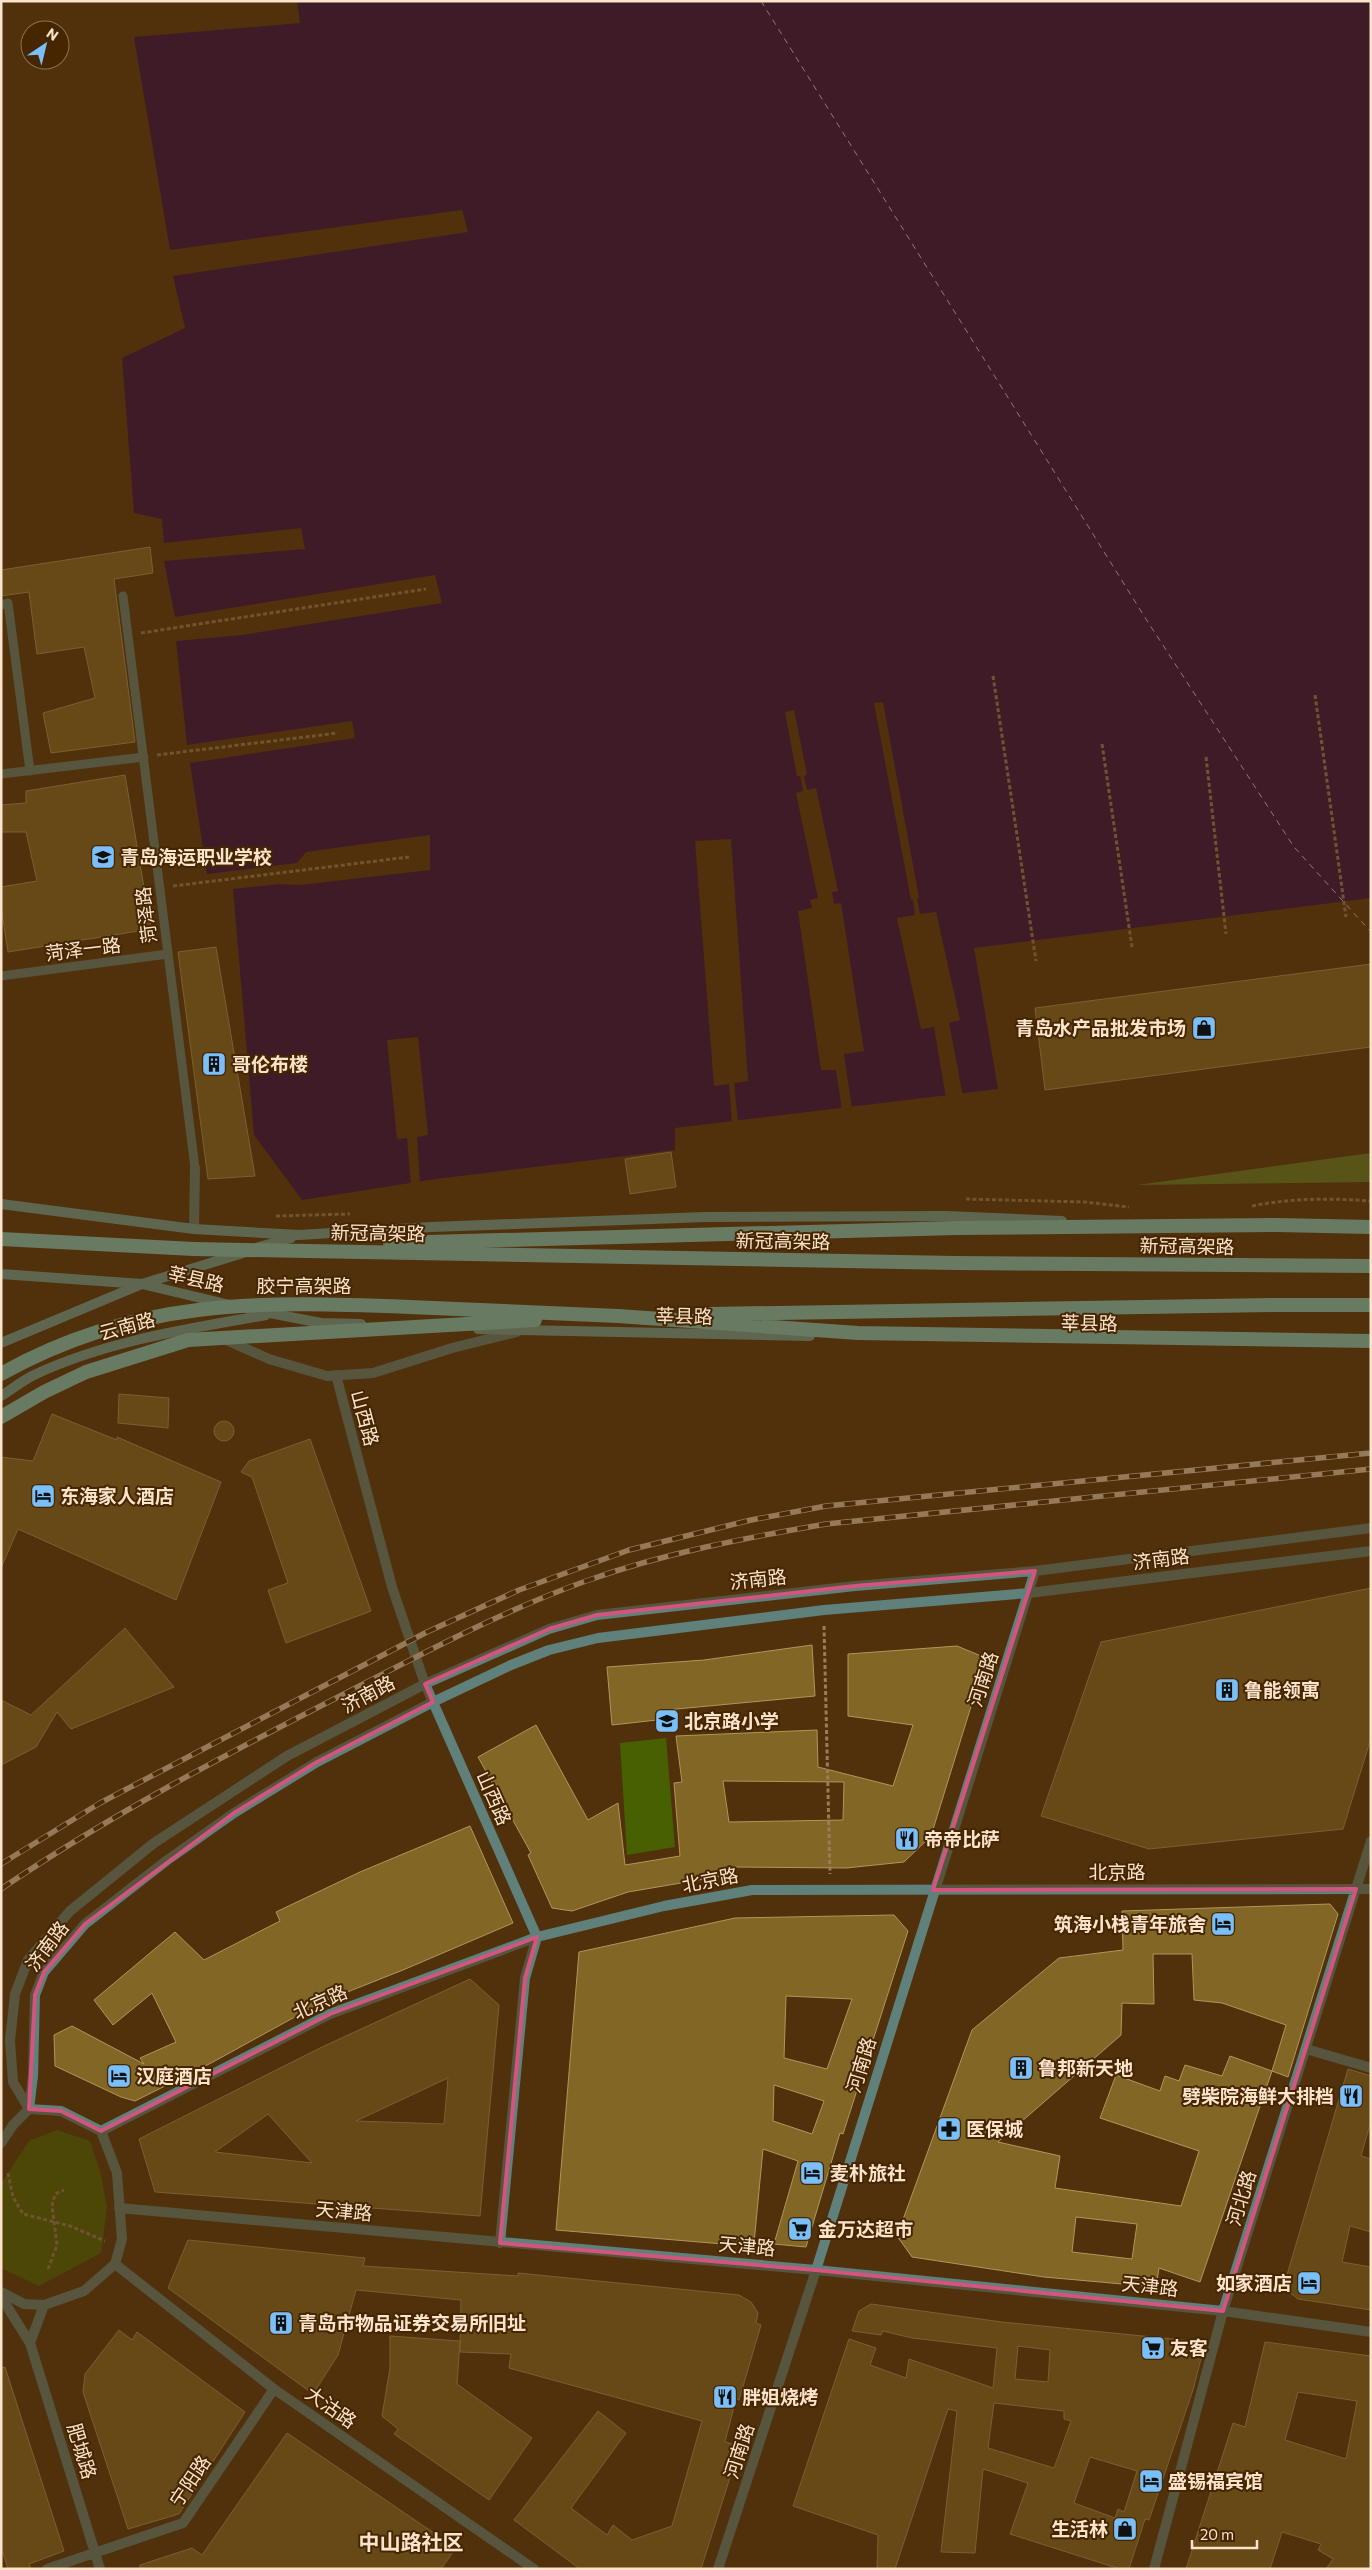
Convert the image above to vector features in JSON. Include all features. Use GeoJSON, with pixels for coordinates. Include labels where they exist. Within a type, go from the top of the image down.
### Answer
{"type":"FeatureCollection","features":[{"type":"Feature","properties":{"kind":"highway"},"geometry":{"type":"LineString","coordinates":[[1,1239],[194,1249],[1097,1226],[1371,1227]]}},
{"type":"Feature","properties":{"kind":"highway","name":"新冠高架路"},"geometry":{"type":"LineString","coordinates":[[194,1249],[945,1263],[1371,1266]]}},
{"type":"Feature","properties":{"kind":"highway","name":"胶宁高架路"},"geometry":{"type":"LineString","coordinates":[[1,1374],[64,1343],[101,1330],[174,1312],[215,1307],[321,1304],[618,1316]]}},
{"type":"Feature","properties":{"kind":"highway"},"geometry":{"type":"LineString","coordinates":[[1,1416],[44,1392],[86,1372],[188,1340],[618,1316],[1371,1305]]}},
{"type":"Feature","properties":{"kind":"highway"},"geometry":{"type":"LineString","coordinates":[[618,1316],[858,1333],[1371,1342]]}},
{"type":"Feature","properties":{"kind":"main road"},"geometry":{"type":"LineString","coordinates":[[1,1204],[194,1230],[299,1235],[377,1230],[706,1217],[937,1216],[1371,1233]]}},
{"type":"Feature","properties":{"kind":"main road"},"geometry":{"type":"LineString","coordinates":[[1,1343],[142,1284],[299,1235]]}},
{"type":"Feature","properties":{"kind":"main road","name":"莘县路"},"geometry":{"type":"LineString","coordinates":[[1,1274],[142,1284],[270,1314],[321,1323],[521,1331],[1371,1346]]}},
{"type":"Feature","properties":{"kind":"main road","name":"云南路"},"geometry":{"type":"LineString","coordinates":[[1,1396],[33,1376],[108,1348],[176,1331],[270,1314]]}},
{"type":"Feature","properties":{"kind":"street","name":"菏泽路"},"geometry":{"type":"LineString","coordinates":[[194,1230],[195,1168]]}},
{"type":"Feature","properties":{"kind":"street"},"geometry":{"type":"LineString","coordinates":[[176,1331],[225,1340],[269,1359],[327,1376],[373,1373],[452,1348],[521,1331]]}},
{"type":"Feature","properties":{"kind":"street","name":"山西路"},"geometry":{"type":"LineString","coordinates":[[336,1375],[392,1587],[425,1684],[537,1937]]}},
{"type":"Feature","properties":{"kind":"street","name":"济南路"},"geometry":{"type":"LineString","coordinates":[[29,2109],[13,2082],[10,2041],[15,1994],[28,1960],[70,1911],[154,1843],[218,1799],[287,1756],[425,1684],[549,1629],[597,1615],[855,1586],[1035,1571],[1371,1528]]}},
{"type":"Feature","properties":{"kind":"street","name":"济南路"},"geometry":{"type":"LineString","coordinates":[[29,2109],[33,2076],[35,1995],[44,1972],[85,1924],[166,1861],[234,1813],[317,1762],[433,1702],[549,1650],[598,1638],[824,1610],[1029,1593],[1371,1551]]}},
{"type":"Feature","properties":{"kind":"street","name":"河南路"},"geometry":{"type":"LineString","coordinates":[[718,2569],[816,2270],[933,1890],[1035,1571]]}},
{"type":"Feature","properties":{"kind":"street","name":"河北路"},"geometry":{"type":"LineString","coordinates":[[1154,2569],[1223,2311],[1371,1841]]}},
{"type":"Feature","properties":{"kind":"street","name":"北京路"},"geometry":{"type":"LineString","coordinates":[[101,2131],[330,2014],[537,1937],[664,1906],[752,1890],[1371,1889]]}},
{"type":"Feature","properties":{"kind":"street"},"geometry":{"type":"LineString","coordinates":[[500,2243],[525,1978],[537,1937]]}},
{"type":"Feature","properties":{"kind":"street"},"geometry":{"type":"LineString","coordinates":[[1306,2049],[1371,2068]]}},
{"type":"Feature","properties":{"kind":"street"},"geometry":{"type":"LineString","coordinates":[[1,2143],[13,2125],[29,2109],[61,2111],[101,2131],[118,2173],[122,2239],[115,2264],[84,2291],[44,2305],[24,2304],[1,2292]]}},
{"type":"Feature","properties":{"kind":"street","name":"天津路"},"geometry":{"type":"LineString","coordinates":[[119,2208],[816,2270],[1223,2311],[1371,2332]]}},
{"type":"Feature","properties":{"kind":"street","name":"大沽路"},"geometry":{"type":"LineString","coordinates":[[115,2264],[274,2389],[534,2569]]}},
{"type":"Feature","properties":{"kind":"street","name":"肥城路"},"geometry":{"type":"LineString","coordinates":[[1,2297],[30,2343],[100,2569]]}},
{"type":"Feature","properties":{"kind":"street"},"geometry":{"type":"LineString","coordinates":[[30,2343],[44,2305]]}},
{"type":"Feature","properties":{"kind":"street","name":"宁阳路"},"geometry":{"type":"LineString","coordinates":[[46,2569],[183,2523],[274,2389]]}},
{"type":"Feature","properties":{"kind":"lane","name":"菏泽路"},"geometry":{"type":"LineString","coordinates":[[123,596],[195,1168]]}},
{"type":"Feature","properties":{"kind":"lane"},"geometry":{"type":"LineString","coordinates":[[1,605],[8,603],[30,770]]}},
{"type":"Feature","properties":{"kind":"lane"},"geometry":{"type":"LineString","coordinates":[[1,774],[144,757]]}},
{"type":"Feature","properties":{"kind":"lane","name":"菏泽一路"},"geometry":{"type":"LineString","coordinates":[[1,976],[168,954]]}},
{"type":"Feature","properties":{"kind":"path"},"geometry":{"type":"LineString","coordinates":[[128,635],[426,589]]}},
{"type":"Feature","properties":{"kind":"path"},"geometry":{"type":"LineString","coordinates":[[992,676],[1036,961]]}},
{"type":"Feature","properties":{"kind":"path"},"geometry":{"type":"LineString","coordinates":[[1315,695],[1346,917]]}},
{"type":"Feature","properties":{"kind":"path"},"geometry":{"type":"LineString","coordinates":[[144,757],[338,733]]}},
{"type":"Feature","properties":{"kind":"path"},"geometry":{"type":"LineString","coordinates":[[1102,744],[1132,947]]}},
{"type":"Feature","properties":{"kind":"path"},"geometry":{"type":"LineString","coordinates":[[1206,757],[1226,934]]}},
{"type":"Feature","properties":{"kind":"path"},"geometry":{"type":"LineString","coordinates":[[160,887],[409,857]]}},
{"type":"Feature","properties":{"kind":"path"},"geometry":{"type":"LineString","coordinates":[[824,1610],[830,1890]]}},
{"type":"Feature","properties":{"kind":"path"},"geometry":{"type":"LineString","coordinates":[[8,2173],[13,2197],[23,2214],[70,2226],[120,2248]]}},
{"type":"Feature","properties":{"kind":"path"},"geometry":{"type":"LineString","coordinates":[[48,2269],[57,2245],[52,2206],[55,2194],[64,2190]]}},
{"type":"Feature","properties":{"kind":"highlighted area"},"geometry":{"type":"Polygon","coordinates":[[[1035,1571],[933,1890],[1356,1889],[1223,2311],[816,2270],[500,2243],[525,1978],[537,1937],[330,2014],[101,2131],[61,2111],[29,2109],[35,1995],[44,1972],[85,1924],[234,1813],[317,1762],[433,1702],[425,1684],[549,1629],[597,1615],[855,1586],[1035,1571]]]}},
{"type":"Feature","properties":{"kind":"green space"},"geometry":{"type":"Polygon","coordinates":[[[1371,1153],[1371,1182],[1137,1185],[1371,1153]]]}},
{"type":"Feature","properties":{"kind":"green space"},"geometry":{"type":"Polygon","coordinates":[[[666,1738],[675,1847],[627,1855],[620,1743],[666,1738]]]}},
{"type":"Feature","properties":{"kind":"green space"},"geometry":{"type":"Polygon","coordinates":[[[57,2130],[90,2141],[100,2171],[107,2207],[101,2253],[39,2286],[1,2268],[1,2184],[29,2141],[57,2130]]]}},
{"type":"Feature","properties":{"kind":"shaded area"},"geometry":{"type":"Polygon","coordinates":[[[297,1],[1371,1],[1371,898],[974,948],[998,1089],[675,1128],[675,1150],[436,1179],[302,1200],[254,1135],[233,889],[280,884],[300,885],[430,870],[430,835],[306,852],[297,863],[207,874],[190,763],[355,738],[352,721],[187,745],[176,641],[242,635],[442,603],[435,575],[175,617],[164,561],[305,549],[301,528],[164,543],[162,519],[134,513],[122,358],[185,328],[173,276],[468,232],[462,210],[170,250],[134,37],[300,23],[297,1]]]}},
{"type":"Feature","properties":{"kind":"pier"},"geometry":{"type":"Polygon","coordinates":[[[883,702],[919,898],[917,899],[920,914],[936,912],[960,1020],[949,1023],[963,1096],[946,1098],[934,1027],[921,1029],[897,918],[915,915],[874,703],[883,702]]]}},
{"type":"Feature","properties":{"kind":"pier"},"geometry":{"type":"Polygon","coordinates":[[[794,710],[807,774],[804,776],[807,790],[816,788],[838,891],[832,892],[834,904],[841,903],[864,1051],[844,1054],[852,1109],[842,1110],[836,1070],[821,1070],[798,911],[812,908],[810,900],[818,898],[796,793],[803,791],[800,776],[797,776],[785,712],[794,710]]]}},
{"type":"Feature","properties":{"kind":"pier"},"geometry":{"type":"Polygon","coordinates":[[[731,839],[748,1081],[734,1083],[738,1122],[732,1123],[729,1084],[714,1086],[695,841],[731,839]]]}},
{"type":"Feature","properties":{"kind":"pier"},"geometry":{"type":"Polygon","coordinates":[[[418,1037],[428,1135],[417,1137],[420,1184],[411,1186],[407,1138],[397,1139],[387,1040],[418,1037]]]}},
{"type":"Feature","properties":{"kind":"building"},"geometry":{"type":"Polygon","coordinates":[[[150,547],[153,573],[114,579],[135,742],[51,753],[43,713],[95,698],[84,647],[37,654],[29,592],[1,596],[1,570],[150,547]]]}},
{"type":"Feature","properties":{"kind":"building"},"geometry":{"type":"Polygon","coordinates":[[[125,775],[151,929],[8,952],[1,907],[1,887],[37,881],[26,832],[1,832],[1,805],[26,803],[26,791],[125,775]]]}},
{"type":"Feature","properties":{"kind":"building","name":"哥伦布楼"},"geometry":{"type":"Polygon","coordinates":[[[216,947],[255,1176],[208,1179],[178,952],[216,947]]]}},
{"type":"Feature","properties":{"kind":"building","name":"青岛水产品批发市场"},"geometry":{"type":"Polygon","coordinates":[[[1371,964],[1371,1047],[1045,1090],[1035,1008],[1371,964]]]}},
{"type":"Feature","properties":{"kind":"building"},"geometry":{"type":"Polygon","coordinates":[[[671,1152],[676,1187],[630,1194],[625,1159],[671,1152]]]}},
{"type":"Feature","properties":{"kind":"building"},"geometry":{"type":"Polygon","coordinates":[[[119,1394],[169,1398],[168,1428],[118,1423],[119,1394]]]}},
{"type":"Feature","properties":{"kind":"building"},"geometry":{"type":"Polygon","coordinates":[[[52,1414],[117,1440],[117,1437],[221,1482],[176,1600],[18,1529],[1,1568],[1,1457],[33,1461],[52,1414]]]}},
{"type":"Feature","properties":{"kind":"building"},"geometry":{"type":"Polygon","coordinates":[[[224,1421],[231,1424],[234,1431],[231,1438],[224,1441],[217,1438],[214,1431],[217,1424],[224,1421]]]}},
{"type":"Feature","properties":{"kind":"building"},"geometry":{"type":"Polygon","coordinates":[[[310,1439],[371,1611],[286,1643],[268,1590],[288,1583],[252,1477],[241,1472],[249,1461],[310,1439]]]}},
{"type":"Feature","properties":{"kind":"building","name":"鲁能领寓"},"geometry":{"type":"Polygon","coordinates":[[[1371,1588],[1371,1738],[1343,1829],[1149,1849],[1041,1816],[1101,1642],[1371,1588]]]}},
{"type":"Feature","properties":{"kind":"building"},"geometry":{"type":"Polygon","coordinates":[[[125,1628],[174,1687],[71,1729],[57,1712],[36,1747],[1,1765],[1,1700],[31,1715],[125,1628]]]}},
{"type":"Feature","properties":{"kind":"building"},"geometry":{"type":"Polygon","coordinates":[[[812,1645],[815,1696],[666,1710],[666,1719],[612,1725],[607,1667],[704,1660],[812,1645]]]}},
{"type":"Feature","properties":{"kind":"building"},"geometry":{"type":"Polygon","coordinates":[[[957,1646],[986,1658],[931,1836],[904,1862],[846,1868],[734,1867],[734,1874],[628,1892],[572,1911],[552,1908],[528,1855],[531,1853],[478,1757],[536,1725],[588,1820],[618,1803],[625,1865],[680,1856],[674,1783],[682,1782],[676,1736],[817,1730],[818,1767],[893,1786],[913,1725],[848,1716],[848,1654],[957,1646]],[[723,1781],[729,1822],[843,1820],[844,1782],[723,1781]]]}},
{"type":"Feature","properties":{"kind":"building"},"geometry":{"type":"Polygon","coordinates":[[[470,1826],[513,1923],[322,2002],[213,2062],[135,2101],[121,2097],[55,2066],[54,2035],[72,2026],[144,2064],[140,2058],[176,2042],[152,1993],[113,2025],[94,2000],[175,1932],[204,1960],[280,1921],[276,1912],[360,1872],[470,1826]]]}},
{"type":"Feature","properties":{"kind":"building"},"geometry":{"type":"Polygon","coordinates":[[[1330,1904],[1338,1914],[1288,2077],[1272,2071],[1200,2282],[1159,2268],[1156,2287],[1044,2277],[912,2257],[897,2236],[972,2030],[1059,1958],[1123,1950],[1122,1911],[1330,1904]],[[1153,1954],[1154,2004],[1122,2003],[1121,2035],[998,2142],[1060,2156],[1055,2188],[1181,2206],[1199,2151],[1100,2118],[1116,2075],[1160,2091],[1165,2076],[1179,2081],[1185,2065],[1222,2076],[1230,2056],[1272,2071],[1286,2025],[1222,2003],[1194,2000],[1192,1954],[1153,1954]],[[1076,2217],[1072,2252],[1132,2259],[1137,2224],[1076,2217]]]}},
{"type":"Feature","properties":{"kind":"building"},"geometry":{"type":"Polygon","coordinates":[[[894,1915],[908,1931],[843,2134],[840,2133],[806,2247],[774,2244],[798,2161],[763,2149],[754,2243],[724,2240],[723,2244],[556,2230],[579,1952],[735,1918],[894,1915]],[[786,1996],[784,2058],[827,2069],[852,1999],[786,1996]],[[774,2085],[773,2121],[812,2134],[824,2101],[774,2085]]]}},
{"type":"Feature","properties":{"kind":"building"},"geometry":{"type":"Polygon","coordinates":[[[470,1979],[499,2005],[480,2216],[155,2192],[139,2139],[322,2047],[470,1979]],[[448,2078],[356,2121],[444,2124],[448,2078]],[[268,2114],[215,2152],[312,2163],[268,2114]]]}},
{"type":"Feature","properties":{"kind":"building"},"geometry":{"type":"Polygon","coordinates":[[[1348,2069],[1371,2076],[1371,2121],[1361,2156],[1371,2159],[1371,2232],[1350,2226],[1342,2262],[1371,2267],[1371,2310],[1298,2299],[1289,2292],[1286,2278],[1348,2069]]]}},
{"type":"Feature","properties":{"kind":"building"},"geometry":{"type":"Polygon","coordinates":[[[188,2240],[365,2258],[363,2266],[518,2276],[518,2273],[739,2295],[751,2302],[758,2313],[756,2323],[761,2325],[739,2400],[736,2399],[725,2442],[740,2446],[701,2569],[580,2569],[514,2520],[598,2411],[626,2433],[571,2508],[607,2535],[613,2525],[632,2540],[672,2526],[702,2421],[509,2368],[511,2354],[460,2352],[461,2300],[356,2290],[338,2355],[313,2394],[168,2288],[188,2240]]]}},
{"type":"Feature","properties":{"kind":"building"},"geometry":{"type":"Polygon","coordinates":[[[871,2304],[1002,2322],[1193,2341],[1203,2351],[1193,2390],[1149,2520],[1145,2519],[1129,2569],[1120,2569],[1010,2534],[1028,2483],[983,2469],[975,2553],[941,2552],[957,2411],[948,2409],[895,2569],[877,2569],[878,2535],[793,2506],[849,2339],[876,2348],[870,2365],[906,2378],[909,2359],[993,2388],[997,2348],[912,2338],[883,2331],[881,2335],[852,2331],[859,2311],[871,2304]],[[1018,2346],[1015,2379],[1048,2382],[1050,2350],[1018,2346]],[[994,2403],[988,2448],[1054,2468],[1071,2421],[1064,2419],[1064,2411],[994,2403]],[[1090,2457],[1074,2503],[1115,2518],[1118,2509],[1124,2512],[1137,2471],[1090,2457]]]}},
{"type":"Feature","properties":{"kind":"building"},"geometry":{"type":"Polygon","coordinates":[[[119,2330],[132,2340],[137,2332],[245,2412],[179,2514],[128,2529],[83,2392],[85,2374],[119,2330]]]}},
{"type":"Feature","properties":{"kind":"building"},"geometry":{"type":"Polygon","coordinates":[[[390,2336],[460,2341],[457,2384],[532,2438],[489,2500],[394,2434],[398,2429],[382,2416],[390,2368],[390,2336]]]}},
{"type":"Feature","properties":{"kind":"building"},"geometry":{"type":"Polygon","coordinates":[[[1265,2342],[1371,2356],[1371,2569],[1326,2569],[1333,2559],[1318,2550],[1321,2544],[1282,2532],[1270,2569],[1186,2569],[1233,2423],[1245,2427],[1265,2342]],[[1298,2392],[1285,2440],[1346,2459],[1357,2401],[1298,2392]]]}},
{"type":"Feature","properties":{"kind":"building"},"geometry":{"type":"Polygon","coordinates":[[[5,2367],[64,2551],[29,2564],[31,2569],[8,2569],[1,2547],[1,2368],[5,2367]]]}},
{"type":"Feature","properties":{"kind":"building"},"geometry":{"type":"Polygon","coordinates":[[[287,2433],[456,2548],[441,2569],[140,2569],[140,2565],[192,2548],[202,2555],[287,2433]]]}},
{"type":"Feature","properties":{"kind":"ferry route"},"geometry":{"type":"LineString","coordinates":[[761,1],[1144,616],[1294,847],[1371,932]]}},
{"type":"Feature","properties":{"kind":"railway"},"geometry":{"type":"LineString","coordinates":[[1,1864],[100,1803],[427,1632],[519,1590],[629,1550],[751,1520],[826,1506],[1371,1453]]}},
{"type":"Feature","properties":{"kind":"railway"},"geometry":{"type":"LineString","coordinates":[[1,1889],[84,1836],[211,1763],[493,1619],[615,1571],[705,1547],[826,1524],[1371,1469]]}},
{"type":"Feature","properties":{"kind":"place","name":"青岛海运职业学校"},"geometry":{"type":"Point","coordinates":[103,857]}},
{"type":"Feature","properties":{"kind":"place","name":"青岛水产品批发市场"},"geometry":{"type":"Point","coordinates":[1204,1028]}},
{"type":"Feature","properties":{"kind":"place","name":"哥伦布楼"},"geometry":{"type":"Point","coordinates":[214,1064]}},
{"type":"Feature","properties":{"kind":"place","name":"东海家人酒店"},"geometry":{"type":"Point","coordinates":[43,1496]}},
{"type":"Feature","properties":{"kind":"place","name":"鲁能领寓"},"geometry":{"type":"Point","coordinates":[1227,1690]}},
{"type":"Feature","properties":{"kind":"place","name":"北京路小学"},"geometry":{"type":"Point","coordinates":[667,1721]}},
{"type":"Feature","properties":{"kind":"place","name":"帝帝比萨"},"geometry":{"type":"Point","coordinates":[907,1839]}},
{"type":"Feature","properties":{"kind":"place","name":"筑海小栈青年旅舍"},"geometry":{"type":"Point","coordinates":[1223,1924]}},
{"type":"Feature","properties":{"kind":"place","name":"鲁邦新天地"},"geometry":{"type":"Point","coordinates":[1021,2068]}},
{"type":"Feature","properties":{"kind":"place","name":"汉庭酒店"},"geometry":{"type":"Point","coordinates":[119,2076]}},
{"type":"Feature","properties":{"kind":"place","name":"劈柴院海鲜大排档"},"geometry":{"type":"Point","coordinates":[1351,2096]}},
{"type":"Feature","properties":{"kind":"place","name":"医保城"},"geometry":{"type":"Point","coordinates":[949,2129]}},
{"type":"Feature","properties":{"kind":"place","name":"麦朴旅社"},"geometry":{"type":"Point","coordinates":[812,2173]}},
{"type":"Feature","properties":{"kind":"place","name":"金万达超市"},"geometry":{"type":"Point","coordinates":[800,2229]}},
{"type":"Feature","properties":{"kind":"place","name":"如家酒店"},"geometry":{"type":"Point","coordinates":[1309,2283]}},
{"type":"Feature","properties":{"kind":"place","name":"青岛市物品证券交易所旧址"},"geometry":{"type":"Point","coordinates":[281,2323]}},
{"type":"Feature","properties":{"kind":"place","name":"友客"},"geometry":{"type":"Point","coordinates":[1153,2348]}},
{"type":"Feature","properties":{"kind":"place","name":"胖姐烧烤"},"geometry":{"type":"Point","coordinates":[725,2397]}},
{"type":"Feature","properties":{"kind":"place","name":"盛锡福宾馆"},"geometry":{"type":"Point","coordinates":[1151,2481]}},
{"type":"Feature","properties":{"kind":"place","name":"生活林"},"geometry":{"type":"Point","coordinates":[1125,2529]}},
{"type":"Feature","properties":{"kind":"district","name":"中山路社区"},"geometry":{"type":"Point","coordinates":[411,2543]}}]}
